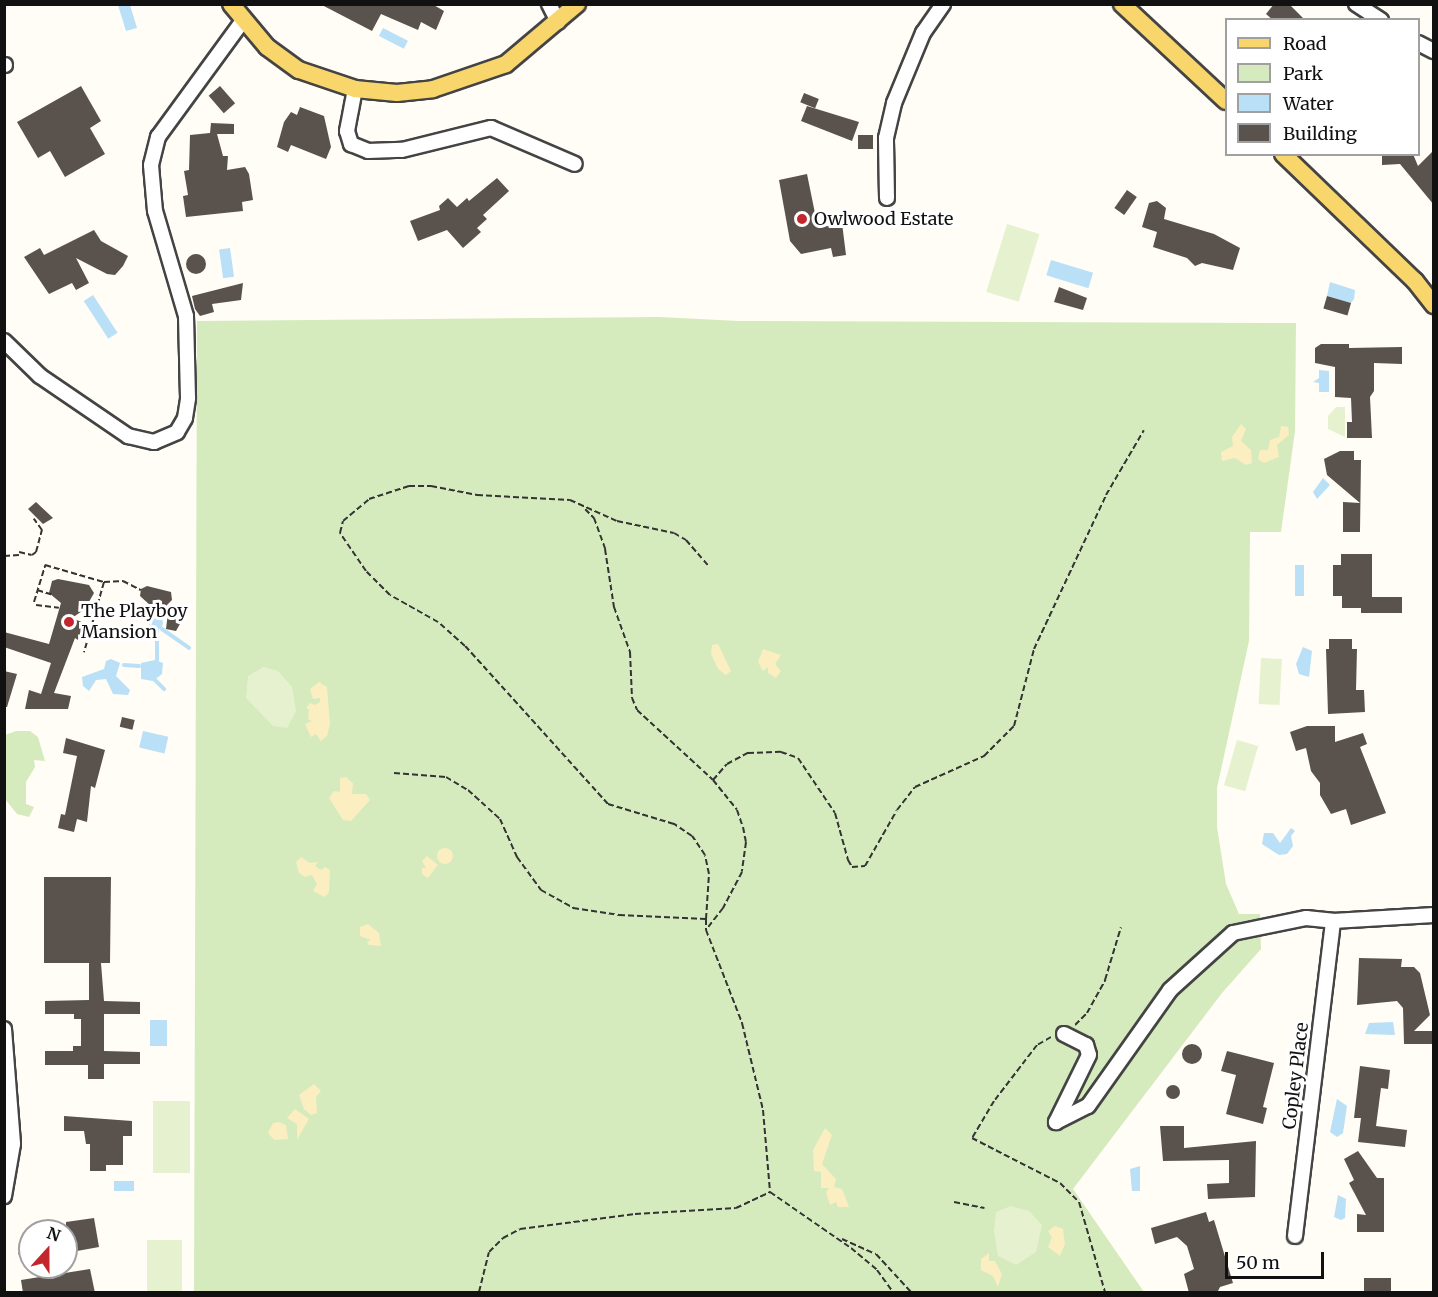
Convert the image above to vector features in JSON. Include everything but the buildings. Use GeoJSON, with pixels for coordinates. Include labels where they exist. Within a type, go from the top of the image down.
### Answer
{"type":"FeatureCollection","features":[{"type":"Feature","properties":{"kind":"main road"},"geometry":{"type":"LineString","coordinates":[[231,4],[242,22],[267,47],[299,70],[355,89],[404,92],[473,78],[506,64],[577,4]]}},
{"type":"Feature","properties":{"kind":"main road"},"geometry":{"type":"LineString","coordinates":[[1122,4],[1225,99]]}},
{"type":"Feature","properties":{"kind":"main road"},"geometry":{"type":"LineString","coordinates":[[1285,156],[1415,281],[1434,305]]}},
{"type":"Feature","properties":{"kind":"street"},"geometry":{"type":"LineString","coordinates":[[549,4],[558,22]]}},
{"type":"Feature","properties":{"kind":"street"},"geometry":{"type":"LineString","coordinates":[[887,198],[886,138],[894,103],[923,33],[943,4]]}},
{"type":"Feature","properties":{"kind":"street"},"geometry":{"type":"LineString","coordinates":[[1356,4],[1378,18]]}},
{"type":"Feature","properties":{"kind":"street"},"geometry":{"type":"LineString","coordinates":[[4,341],[40,376],[128,436],[154,442],[177,432],[185,418],[188,398],[186,316],[155,212],[151,165],[164,128],[242,22]]}},
{"type":"Feature","properties":{"kind":"street"},"geometry":{"type":"LineString","coordinates":[[1420,44],[1434,51]]}},
{"type":"Feature","properties":{"kind":"street"},"geometry":{"type":"LineString","coordinates":[[355,89],[348,130],[351,144],[368,151],[402,150],[491,129],[575,164]]}},
{"type":"Feature","properties":{"kind":"street"},"geometry":{"type":"LineString","coordinates":[[1064,1034],[1086,1045],[1089,1055],[1056,1122],[1088,1106],[1170,990],[1233,933],[1306,918],[1333,921],[1434,915]]}},
{"type":"Feature","properties":{"kind":"street","name":"Copley Place"},"geometry":{"type":"LineString","coordinates":[[1295,1236],[1333,921]]}},
{"type":"Feature","properties":{"kind":"street"},"geometry":{"type":"LineString","coordinates":[[4,1029],[13,1144],[4,1196]]}},
{"type":"Feature","properties":{"kind":"path"},"geometry":{"type":"LineString","coordinates":[[713,780],[727,764],[748,753],[781,752],[798,758],[836,813],[848,860],[852,867],[866,866],[897,810],[915,787],[984,756],[1014,726],[1034,650],[1107,495],[1144,430]]}},
{"type":"Feature","properties":{"kind":"path"},"geometry":{"type":"LineString","coordinates":[[708,566],[686,540],[674,533],[627,523],[585,508],[570,500],[477,495],[409,486],[369,499],[343,521],[340,533],[366,571],[390,595],[438,622],[465,646],[608,804],[674,824],[692,836],[705,855],[709,874],[706,930],[742,1023],[763,1110],[770,1192]]}},
{"type":"Feature","properties":{"kind":"path"},"geometry":{"type":"LineString","coordinates":[[585,508],[594,518],[605,549],[614,608],[630,652],[632,698],[637,710],[713,780],[737,810],[746,842],[742,872],[734,891],[706,930]]}},
{"type":"Feature","properties":{"kind":"path"},"geometry":{"type":"LineString","coordinates":[[4,556],[32,555],[36,552],[42,530],[34,519]]}},
{"type":"Feature","properties":{"kind":"path"},"geometry":{"type":"LineString","coordinates":[[34,602],[45,566],[104,582],[123,581],[141,590]]}},
{"type":"Feature","properties":{"kind":"path"},"geometry":{"type":"LineString","coordinates":[[84,652],[104,582]]}},
{"type":"Feature","properties":{"kind":"path"},"geometry":{"type":"LineString","coordinates":[[37,590],[53,595]]}},
{"type":"Feature","properties":{"kind":"path"},"geometry":{"type":"LineString","coordinates":[[36,606],[59,608]]}},
{"type":"Feature","properties":{"kind":"path"},"geometry":{"type":"LineString","coordinates":[[86,606],[96,609]]}},
{"type":"Feature","properties":{"kind":"path"},"geometry":{"type":"LineString","coordinates":[[394,773],[446,777],[468,790],[500,819],[517,857],[541,890],[573,908],[619,915],[706,919]]}},
{"type":"Feature","properties":{"kind":"path"},"geometry":{"type":"LineString","coordinates":[[1105,1293],[1079,1202],[1060,1183],[974,1142],[975,1132],[1037,1046],[1064,1034],[1079,1022],[1096,999],[1121,927]]}},
{"type":"Feature","properties":{"kind":"path"},"geometry":{"type":"LineString","coordinates":[[971,1129],[975,1132]]}},
{"type":"Feature","properties":{"kind":"path"},"geometry":{"type":"LineString","coordinates":[[770,1192],[838,1238],[877,1270],[893,1293]]}},
{"type":"Feature","properties":{"kind":"path"},"geometry":{"type":"LineString","coordinates":[[479,1293],[489,1252],[503,1238],[520,1230],[635,1214],[736,1208],[770,1192]]}},
{"type":"Feature","properties":{"kind":"path"},"geometry":{"type":"LineString","coordinates":[[954,1202],[984,1208]]}},
{"type":"Feature","properties":{"kind":"path"},"geometry":{"type":"LineString","coordinates":[[838,1238],[876,1254],[912,1293]]}},
{"type":"Feature","properties":{"kind":"green space"},"geometry":{"type":"Polygon","coordinates":[[[1007,224],[1040,234],[1019,302],[986,292],[1007,224]]]}},
{"type":"Feature","properties":{"kind":"green space"},"geometry":{"type":"Polygon","coordinates":[[[659,317],[739,321],[1296,323],[1295,431],[1281,532],[1250,532],[1249,641],[1217,788],[1217,827],[1226,884],[1239,914],[1260,914],[1261,949],[1222,993],[1073,1189],[1144,1292],[194,1292],[197,321],[659,317]]]}},
{"type":"Feature","properties":{"kind":"green space"},"geometry":{"type":"Polygon","coordinates":[[[1336,407],[1345,407],[1345,437],[1328,429],[1328,416],[1336,407]]]}},
{"type":"Feature","properties":{"kind":"green space"},"geometry":{"type":"Polygon","coordinates":[[[1261,658],[1282,659],[1280,705],[1259,704],[1261,658]]]}},
{"type":"Feature","properties":{"kind":"green space"},"geometry":{"type":"Polygon","coordinates":[[[263,667],[278,671],[292,687],[296,711],[287,728],[273,726],[246,698],[248,676],[263,667]]]}},
{"type":"Feature","properties":{"kind":"green space"},"geometry":{"type":"Polygon","coordinates":[[[16,731],[30,731],[38,737],[45,761],[34,760],[35,767],[26,782],[26,804],[34,807],[29,817],[17,814],[5,799],[5,735],[16,731]]]}},
{"type":"Feature","properties":{"kind":"green space"},"geometry":{"type":"Polygon","coordinates":[[[1237,740],[1258,746],[1245,791],[1224,785],[1237,740]]]}},
{"type":"Feature","properties":{"kind":"green space"},"geometry":{"type":"Polygon","coordinates":[[[153,1101],[190,1101],[190,1173],[153,1173],[153,1101]]]}},
{"type":"Feature","properties":{"kind":"green space"},"geometry":{"type":"Polygon","coordinates":[[[1011,1206],[1029,1211],[1042,1225],[1036,1252],[1016,1265],[998,1256],[994,1231],[996,1212],[1011,1206]]]}},
{"type":"Feature","properties":{"kind":"green space"},"geometry":{"type":"Polygon","coordinates":[[[147,1240],[182,1240],[182,1292],[147,1292],[147,1240]]]}},
{"type":"Feature","properties":{"kind":"sand"},"geometry":{"type":"Polygon","coordinates":[[[1241,424],[1246,429],[1241,441],[1251,450],[1252,463],[1246,465],[1235,458],[1222,461],[1221,452],[1233,446],[1232,437],[1241,424]]]}},
{"type":"Feature","properties":{"kind":"sand"},"geometry":{"type":"Polygon","coordinates":[[[1281,426],[1288,427],[1289,435],[1277,445],[1279,457],[1264,463],[1258,459],[1260,450],[1268,450],[1270,440],[1279,437],[1281,426]]]}},
{"type":"Feature","properties":{"kind":"sand"},"geometry":{"type":"Polygon","coordinates":[[[718,644],[731,671],[726,675],[718,669],[711,654],[712,645],[718,644]]]}},
{"type":"Feature","properties":{"kind":"sand"},"geometry":{"type":"Polygon","coordinates":[[[763,649],[781,655],[775,664],[781,671],[776,678],[768,673],[768,667],[763,671],[758,662],[763,649]]]}},
{"type":"Feature","properties":{"kind":"sand"},"geometry":{"type":"Polygon","coordinates":[[[319,682],[327,687],[330,724],[327,736],[321,741],[316,734],[311,737],[305,724],[312,721],[308,719],[309,710],[306,708],[310,703],[315,705],[320,702],[320,698],[313,699],[310,689],[319,682]]]}},
{"type":"Feature","properties":{"kind":"sand"},"geometry":{"type":"Polygon","coordinates":[[[346,777],[353,783],[352,794],[366,794],[370,800],[351,821],[343,820],[329,798],[334,791],[340,792],[340,778],[346,777]]]}},
{"type":"Feature","properties":{"kind":"sand"},"geometry":{"type":"Polygon","coordinates":[[[445,848],[451,850],[453,856],[451,862],[445,864],[439,862],[437,856],[439,850],[445,848]]]}},
{"type":"Feature","properties":{"kind":"sand"},"geometry":{"type":"Polygon","coordinates":[[[427,856],[438,865],[428,878],[422,874],[422,868],[426,868],[422,861],[427,856]]]}},
{"type":"Feature","properties":{"kind":"sand"},"geometry":{"type":"Polygon","coordinates":[[[301,857],[310,863],[318,862],[315,866],[321,870],[325,867],[330,870],[329,892],[325,897],[313,891],[317,884],[312,875],[305,877],[299,873],[296,862],[301,857]]]}},
{"type":"Feature","properties":{"kind":"sand"},"geometry":{"type":"Polygon","coordinates":[[[368,924],[379,933],[381,946],[369,945],[367,942],[371,940],[360,936],[360,927],[368,924]]]}},
{"type":"Feature","properties":{"kind":"sand"},"geometry":{"type":"Polygon","coordinates":[[[314,1084],[321,1091],[316,1097],[317,1113],[311,1115],[304,1109],[299,1095],[314,1084]]]}},
{"type":"Feature","properties":{"kind":"sand"},"geometry":{"type":"Polygon","coordinates":[[[295,1109],[309,1119],[297,1140],[297,1124],[287,1118],[295,1109]]]}},
{"type":"Feature","properties":{"kind":"sand"},"geometry":{"type":"Polygon","coordinates":[[[279,1122],[286,1125],[288,1139],[274,1140],[268,1133],[273,1123],[279,1122]]]}},
{"type":"Feature","properties":{"kind":"sand"},"geometry":{"type":"Polygon","coordinates":[[[825,1128],[832,1135],[822,1164],[836,1179],[834,1187],[842,1189],[849,1207],[838,1207],[836,1202],[830,1205],[826,1192],[829,1188],[821,1188],[821,1172],[814,1171],[813,1150],[825,1128]]]}},
{"type":"Feature","properties":{"kind":"sand"},"geometry":{"type":"Polygon","coordinates":[[[1055,1226],[1063,1229],[1065,1244],[1060,1256],[1048,1247],[1052,1237],[1048,1231],[1055,1226]]]}},
{"type":"Feature","properties":{"kind":"sand"},"geometry":{"type":"Polygon","coordinates":[[[989,1253],[989,1261],[995,1261],[1002,1274],[998,1287],[993,1276],[981,1270],[981,1259],[989,1253]]]}},
{"type":"Feature","properties":{"kind":"water"},"geometry":{"type":"Polygon","coordinates":[[[118,5],[130,5],[137,28],[126,31],[118,5]]]}},
{"type":"Feature","properties":{"kind":"water"},"geometry":{"type":"Polygon","coordinates":[[[383,28],[408,41],[404,49],[379,36],[383,28]]]}},
{"type":"Feature","properties":{"kind":"water"},"geometry":{"type":"Polygon","coordinates":[[[230,248],[234,277],[223,278],[219,250],[230,248]]]}},
{"type":"Feature","properties":{"kind":"water"},"geometry":{"type":"Polygon","coordinates":[[[1051,260],[1093,273],[1088,288],[1046,275],[1051,260]]]}},
{"type":"Feature","properties":{"kind":"water"},"geometry":{"type":"Polygon","coordinates":[[[1330,282],[1355,290],[1351,303],[1327,296],[1330,282]]]}},
{"type":"Feature","properties":{"kind":"water"},"geometry":{"type":"Polygon","coordinates":[[[93,295],[118,333],[108,339],[84,301],[93,295]]]}},
{"type":"Feature","properties":{"kind":"water"},"geometry":{"type":"Polygon","coordinates":[[[1319,370],[1329,371],[1329,392],[1319,392],[1319,383],[1313,382],[1319,378],[1319,370]]]}},
{"type":"Feature","properties":{"kind":"water"},"geometry":{"type":"Polygon","coordinates":[[[1323,478],[1330,485],[1317,499],[1313,492],[1323,478]]]}},
{"type":"Feature","properties":{"kind":"water"},"geometry":{"type":"Polygon","coordinates":[[[1295,565],[1304,565],[1304,596],[1295,596],[1295,565]]]}},
{"type":"Feature","properties":{"kind":"water"},"geometry":{"type":"Polygon","coordinates":[[[156,616],[161,618],[163,623],[161,628],[156,630],[151,628],[149,623],[151,618],[156,616]]]}},
{"type":"Feature","properties":{"kind":"water"},"geometry":{"type":"Polygon","coordinates":[[[1303,647],[1312,651],[1309,677],[1299,674],[1296,664],[1303,647]]]}},
{"type":"Feature","properties":{"kind":"water"},"geometry":{"type":"Polygon","coordinates":[[[111,659],[120,663],[116,676],[130,690],[128,695],[113,694],[106,679],[96,680],[89,691],[83,686],[82,677],[104,669],[106,661],[111,659]]]}},
{"type":"Feature","properties":{"kind":"water"},"geometry":{"type":"Polygon","coordinates":[[[155,660],[163,663],[162,674],[153,681],[141,679],[141,663],[155,660]]]}},
{"type":"Feature","properties":{"kind":"water"},"geometry":{"type":"Polygon","coordinates":[[[143,731],[168,737],[165,753],[139,748],[143,731]]]}},
{"type":"Feature","properties":{"kind":"water"},"geometry":{"type":"Polygon","coordinates":[[[1291,828],[1295,831],[1291,836],[1293,846],[1287,854],[1279,855],[1262,844],[1264,833],[1273,833],[1280,843],[1291,828]]]}},
{"type":"Feature","properties":{"kind":"water"},"geometry":{"type":"Polygon","coordinates":[[[150,1020],[167,1020],[167,1046],[150,1046],[150,1020]]]}},
{"type":"Feature","properties":{"kind":"water"},"geometry":{"type":"Polygon","coordinates":[[[1393,1022],[1395,1035],[1365,1034],[1369,1023],[1393,1022]]]}},
{"type":"Feature","properties":{"kind":"water"},"geometry":{"type":"Polygon","coordinates":[[[1337,1099],[1347,1106],[1343,1133],[1337,1137],[1330,1132],[1337,1099]]]}},
{"type":"Feature","properties":{"kind":"water"},"geometry":{"type":"Polygon","coordinates":[[[1140,1166],[1140,1191],[1132,1191],[1130,1169],[1140,1166]]]}},
{"type":"Feature","properties":{"kind":"water"},"geometry":{"type":"Polygon","coordinates":[[[114,1181],[134,1181],[134,1191],[114,1191],[114,1181]]]}},
{"type":"Feature","properties":{"kind":"water"},"geometry":{"type":"Polygon","coordinates":[[[1338,1195],[1346,1199],[1345,1218],[1341,1220],[1334,1217],[1338,1195]]]}},
{"type":"Feature","properties":{"kind":"waterway"},"geometry":{"type":"LineString","coordinates":[[162,629],[189,648]]}},
{"type":"Feature","properties":{"kind":"waterway"},"geometry":{"type":"LineString","coordinates":[[157,630],[157,660]]}},
{"type":"Feature","properties":{"kind":"waterway"},"geometry":{"type":"LineString","coordinates":[[124,665],[139,666]]}},
{"type":"Feature","properties":{"kind":"waterway"},"geometry":{"type":"LineString","coordinates":[[155,680],[164,689]]}},
{"type":"Feature","properties":{"kind":"place","name":"Owlwood Estate"},"geometry":{"type":"Point","coordinates":[802,219]}},
{"type":"Feature","properties":{"kind":"place","name":"The Playboy Mansion"},"geometry":{"type":"Point","coordinates":[69,622]}}]}
